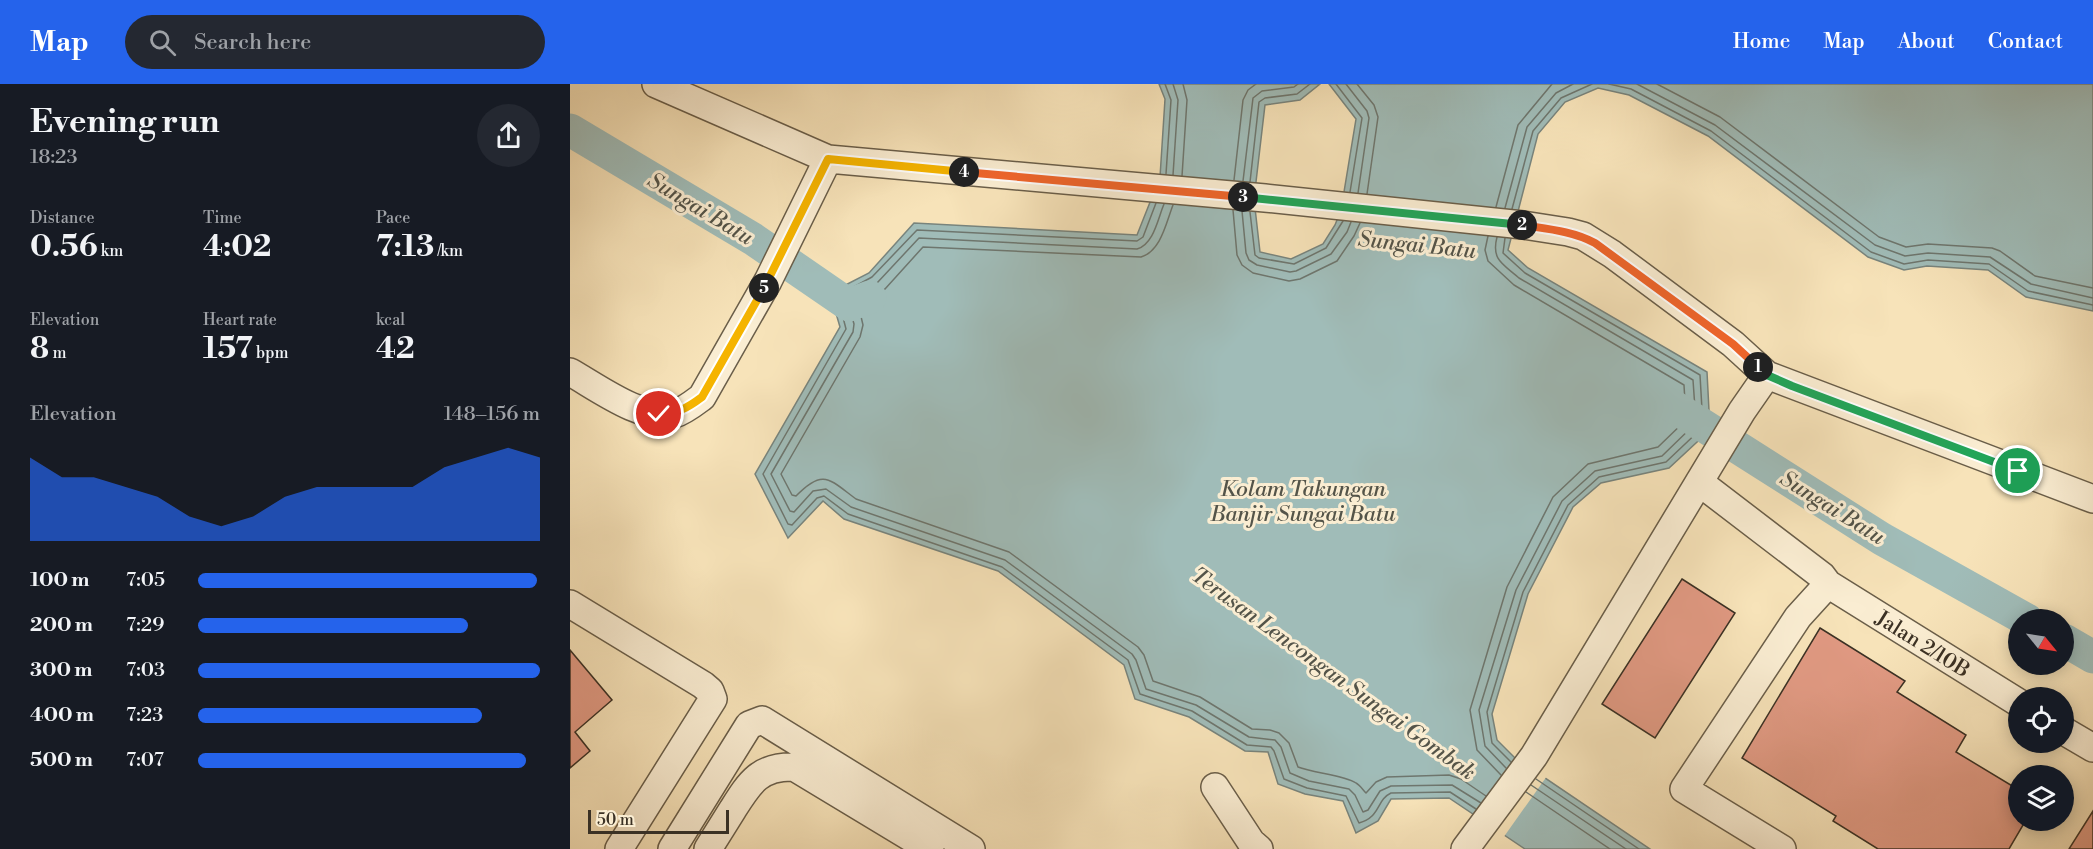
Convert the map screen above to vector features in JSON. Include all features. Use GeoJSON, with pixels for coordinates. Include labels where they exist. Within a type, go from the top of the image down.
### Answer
{"type":"FeatureCollection","features":[{"type":"Feature","properties":{"kind":"street"},"geometry":{"type":"LineString","coordinates":[[656,84],[828,159],[1265,198],[1523,225],[1583,236],[1733,344],[1767,375],[2093,499]]}},
{"type":"Feature","properties":{"kind":"street"},"geometry":{"type":"LineString","coordinates":[[570,372],[641,411],[675,414],[702,397],[768,281],[828,159]]}},
{"type":"Feature","properties":{"kind":"street"},"geometry":{"type":"LineString","coordinates":[[1471,842],[1534,756],[1704,473],[1767,375]]}},
{"type":"Feature","properties":{"kind":"street","name":"Jalan 2/10B"},"geometry":{"type":"LineString","coordinates":[[1704,473],[1822,576],[1828,584],[2008,696]]}},
{"type":"Feature","properties":{"kind":"street"},"geometry":{"type":"LineString","coordinates":[[1782,849],[1684,789],[1798,617],[1828,584]]}},
{"type":"Feature","properties":{"kind":"street"},"geometry":{"type":"LineString","coordinates":[[570,604],[703,685],[710,691],[713,699],[619,849]]}},
{"type":"Feature","properties":{"kind":"street"},"geometry":{"type":"LineString","coordinates":[[672,849],[749,725],[762,720],[971,849]]}},
{"type":"Feature","properties":{"kind":"street"},"geometry":{"type":"LineString","coordinates":[[2074,737],[2093,748]]}},
{"type":"Feature","properties":{"kind":"street"},"geometry":{"type":"LineString","coordinates":[[708,849],[748,784],[765,772],[779,767],[794,767],[930,849]]}},
{"type":"Feature","properties":{"kind":"street"},"geometry":{"type":"LineString","coordinates":[[1215,787],[1251,842],[1259,849]]}},
{"type":"Feature","properties":{"kind":"water","name":"Kolam Takungan Banjir Sungai Batu"},"geometry":{"type":"Polygon","coordinates":[[[1159,84],[1320,84],[1300,100],[1265,105],[1254,199],[1260,252],[1291,259],[1323,244],[1341,210],[1356,119],[1329,84],[2093,84],[2093,311],[2026,297],[1988,270],[1927,266],[1904,270],[1868,257],[1708,136],[1629,95],[1598,88],[1565,102],[1538,134],[1508,250],[1528,268],[1707,372],[1710,430],[1669,468],[1601,483],[1573,507],[1528,594],[1492,714],[1497,740],[1514,757],[1650,849],[1525,849],[1449,798],[1391,799],[1378,821],[1356,833],[1343,801],[1305,794],[1278,784],[1268,752],[1245,751],[1189,717],[1135,699],[1124,665],[998,571],[844,519],[823,501],[788,538],[755,474],[840,327],[830,293],[869,273],[914,223],[1137,235],[1160,177],[1165,99],[1159,84]]]}},
{"type":"Feature","properties":{"kind":"pier"},"geometry":{"type":"Polygon","coordinates":[[[1521,758],[1547,776],[1503,838],[1477,820],[1521,758]]]}},
{"type":"Feature","properties":{"kind":"building"},"geometry":{"type":"Polygon","coordinates":[[[1682,579],[1735,613],[1655,738],[1602,704],[1682,579]]]}},
{"type":"Feature","properties":{"kind":"building"},"geometry":{"type":"Polygon","coordinates":[[[1820,628],[1905,681],[1897,692],[1966,735],[1956,752],[2008,783],[2008,831],[2020,831],[2009,849],[1878,849],[1833,821],[1836,816],[1742,758],[1820,628]]]}},
{"type":"Feature","properties":{"kind":"building"},"geometry":{"type":"Polygon","coordinates":[[[570,650],[612,700],[575,732],[590,751],[570,768],[570,650]]]}},
{"type":"Feature","properties":{"kind":"building"},"geometry":{"type":"Polygon","coordinates":[[[2093,811],[2093,849],[2069,849],[2093,811]]]}},
{"type":"Feature","properties":{"kind":"waterway","name":"Sungai Batu"},"geometry":{"type":"LineString","coordinates":[[570,130],[753,239],[849,305],[870,297]]}},
{"type":"Feature","properties":{"kind":"waterway","name":"Sungai Batu"},"geometry":{"type":"LineString","coordinates":[[1671,405],[1882,539],[2008,609]]}},
{"type":"Feature","properties":{"kind":"waterway","name":"Sungai Batu"},"geometry":{"type":"LineString","coordinates":[[2074,646],[2093,657]]}},
{"type":"Feature","properties":{"kind":"route"},"geometry":{"type":"LineString","coordinates":[[659,414],[675,414],[702,397],[768,281],[828,159],[1265,198],[1523,225],[1568,232],[1583,236],[1612,254],[1733,344],[1767,375],[2018,471]]}},
{"type":"Feature","properties":{"kind":"water label","name":"Terusan Lencongan Sungai Gombak"},"geometry":{"type":"Point","coordinates":[1334,673]}}]}
